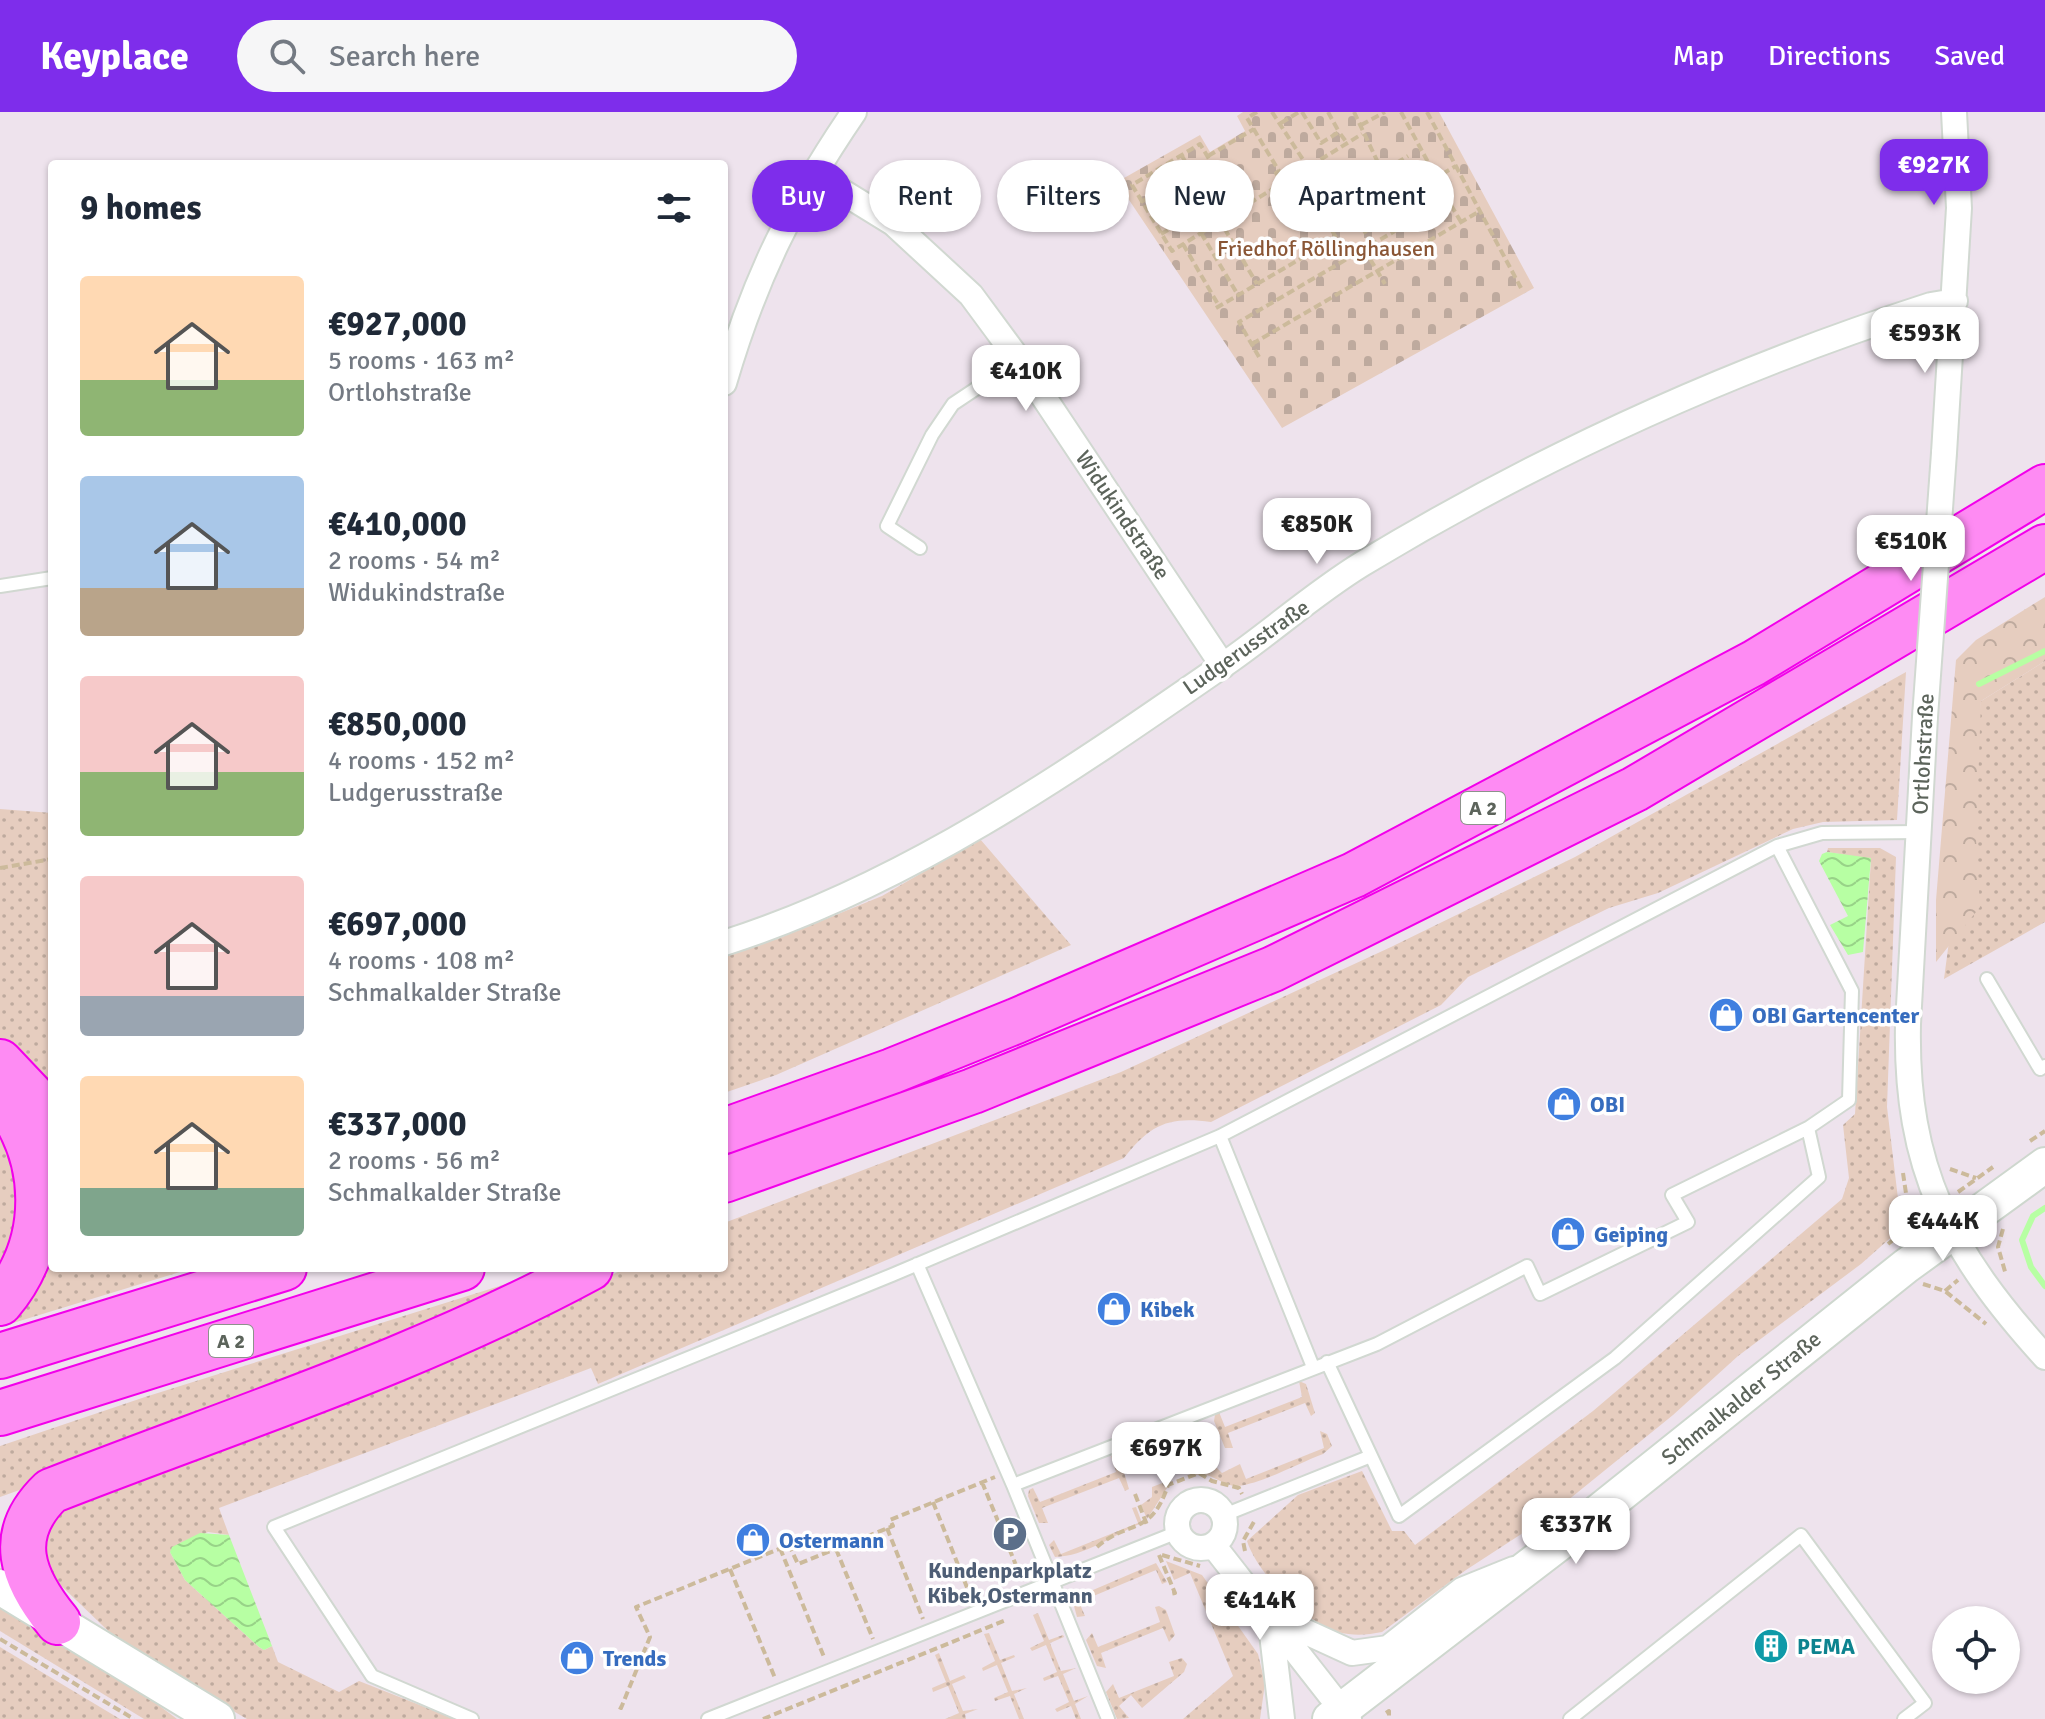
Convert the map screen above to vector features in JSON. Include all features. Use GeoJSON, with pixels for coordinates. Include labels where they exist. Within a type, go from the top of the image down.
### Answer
{"type":"FeatureCollection","features":[{"type":"Feature","properties":{"kind":"highway","name":"A 2"},"geometry":{"type":"LineString","coordinates":[[728,1130],[892,1071],[1016,1021],[1354,875],[1754,663],[2045,487]]}},
{"type":"Feature","properties":{"kind":"highway","name":"A 2"},"geometry":{"type":"LineString","coordinates":[[728,1179],[821,1147],[1120,1033],[1287,962],[1635,789],[2045,547]]}},
{"type":"Feature","properties":{"kind":"highway"},"geometry":{"type":"LineString","coordinates":[[0,1062],[48,1113]]}},
{"type":"Feature","properties":{"kind":"highway"},"geometry":{"type":"LineString","coordinates":[[0,1095],[27,1139],[40,1199],[39,1221],[29,1254],[19,1277],[0,1303]]}},
{"type":"Feature","properties":{"kind":"highway"},"geometry":{"type":"LineString","coordinates":[[728,1195],[821,1147]]}},
{"type":"Feature","properties":{"kind":"highway","name":"A 2"},"geometry":{"type":"LineString","coordinates":[[0,1356],[271,1272]]}},
{"type":"Feature","properties":{"kind":"highway","name":"A 2"},"geometry":{"type":"LineString","coordinates":[[0,1413],[449,1272]]}},
{"type":"Feature","properties":{"kind":"highway"},"geometry":{"type":"LineString","coordinates":[[0,1509],[351,1379],[508,1310],[582,1272]]}},
{"type":"Feature","properties":{"kind":"highway"},"geometry":{"type":"LineString","coordinates":[[51,1491],[33,1508],[24,1530],[23,1554],[33,1588],[58,1622]]}},
{"type":"Feature","properties":{"kind":"main road","name":"Schmalkalder Straße"},"geometry":{"type":"LineString","coordinates":[[1340,1716],[1526,1566],[1562,1541],[1890,1254],[2034,1156]]}},
{"type":"Feature","properties":{"kind":"main road"},"geometry":{"type":"LineString","coordinates":[[0,1587],[217,1719]]}},
{"type":"Feature","properties":{"kind":"street"},"geometry":{"type":"LineString","coordinates":[[821,160],[854,112]]}},
{"type":"Feature","properties":{"kind":"street","name":"Ortlohstraße"},"geometry":{"type":"LineString","coordinates":[[1954,112],[1959,208],[1955,301],[1925,717],[1907,1074],[1913,1129],[1944,1219],[1993,1300],[2045,1357]]}},
{"type":"Feature","properties":{"kind":"street","name":"Widukindstraße"},"geometry":{"type":"LineString","coordinates":[[853,198],[893,223],[971,295],[1019,360],[1223,666]]}},
{"type":"Feature","properties":{"kind":"street"},"geometry":{"type":"LineString","coordinates":[[728,369],[740,327],[780,232]]}},
{"type":"Feature","properties":{"kind":"street","name":"Ludgerusstraße"},"geometry":{"type":"LineString","coordinates":[[728,942],[789,922],[889,877],[982,825],[1223,666],[1359,566],[1575,445],[1756,365],[1931,305],[1955,301]]}},
{"type":"Feature","properties":{"kind":"street"},"geometry":{"type":"LineString","coordinates":[[1191,1501],[1214,1503],[1224,1515],[1225,1529],[1213,1545],[1192,1547],[1178,1532],[1177,1517],[1191,1501]]}},
{"type":"Feature","properties":{"kind":"street","name":"Schmalkalder Straße"},"geometry":{"type":"LineString","coordinates":[[1213,1545],[1269,1615],[1340,1716]]}},
{"type":"Feature","properties":{"kind":"street"},"geometry":{"type":"LineString","coordinates":[[1269,1615],[1352,1653],[1388,1648],[1462,1590],[1526,1566]]}},
{"type":"Feature","properties":{"kind":"street"},"geometry":{"type":"LineString","coordinates":[[1269,1615],[1282,1719]]}},
{"type":"Feature","properties":{"kind":"lane"},"geometry":{"type":"LineString","coordinates":[[920,548],[887,526],[932,435],[953,404],[1019,360]]}},
{"type":"Feature","properties":{"kind":"lane"},"geometry":{"type":"LineString","coordinates":[[0,586],[48,579]]}},
{"type":"Feature","properties":{"kind":"lane"},"geometry":{"type":"LineString","coordinates":[[472,1719],[372,1676],[274,1527],[917,1264],[1220,1136],[1777,846],[1822,833],[1919,832]]}},
{"type":"Feature","properties":{"kind":"lane"},"geometry":{"type":"LineString","coordinates":[[1010,1478],[1377,1344],[1527,1266],[1540,1294],[1688,1222],[1672,1195],[1808,1128],[1849,1100],[1852,991],[1777,846]]}},
{"type":"Feature","properties":{"kind":"lane"},"geometry":{"type":"LineString","coordinates":[[1987,979],[2040,1069],[2045,1066]]}},
{"type":"Feature","properties":{"kind":"lane"},"geometry":{"type":"LineString","coordinates":[[1327,1362],[1399,1516],[1615,1358],[1819,1177],[1808,1128]]}},
{"type":"Feature","properties":{"kind":"lane"},"geometry":{"type":"LineString","coordinates":[[1220,1136],[1313,1367]]}},
{"type":"Feature","properties":{"kind":"lane"},"geometry":{"type":"LineString","coordinates":[[917,1264],[1010,1478],[1108,1719]]}},
{"type":"Feature","properties":{"kind":"lane"},"geometry":{"type":"LineString","coordinates":[[1224,1515],[1247,1503],[1371,1456]]}},
{"type":"Feature","properties":{"kind":"lane"},"geometry":{"type":"LineString","coordinates":[[708,1719],[1178,1532]]}},
{"type":"Feature","properties":{"kind":"lane"},"geometry":{"type":"LineString","coordinates":[[1570,1719],[1801,1535],[1925,1703],[1904,1719]]}},
{"type":"Feature","properties":{"kind":"path"},"geometry":{"type":"LineString","coordinates":[[1257,112],[1247,118],[1270,160]]}},
{"type":"Feature","properties":{"kind":"path"},"geometry":{"type":"LineString","coordinates":[[1272,112],[1303,160]]}},
{"type":"Feature","properties":{"kind":"path"},"geometry":{"type":"LineString","coordinates":[[1280,123],[1301,112],[1321,143],[1339,132]]}},
{"type":"Feature","properties":{"kind":"path"},"geometry":{"type":"LineString","coordinates":[[1328,112],[1347,143]]}},
{"type":"Feature","properties":{"kind":"path"},"geometry":{"type":"LineString","coordinates":[[1355,112],[1362,134],[1376,160]]}},
{"type":"Feature","properties":{"kind":"path"},"geometry":{"type":"LineString","coordinates":[[1361,125],[1385,112]]}},
{"type":"Feature","properties":{"kind":"path"},"geometry":{"type":"LineString","coordinates":[[1401,112],[1427,160]]}},
{"type":"Feature","properties":{"kind":"path"},"geometry":{"type":"LineString","coordinates":[[1427,112],[1521,288]]}},
{"type":"Feature","properties":{"kind":"path"},"geometry":{"type":"LineString","coordinates":[[1208,156],[1254,129]]}},
{"type":"Feature","properties":{"kind":"path"},"geometry":{"type":"LineString","coordinates":[[1322,160],[1362,134]]}},
{"type":"Feature","properties":{"kind":"path"},"geometry":{"type":"LineString","coordinates":[[1145,208],[1132,185],[1200,144],[1210,160]]}},
{"type":"Feature","properties":{"kind":"path"},"geometry":{"type":"LineString","coordinates":[[1182,156],[1184,160]]}},
{"type":"Feature","properties":{"kind":"path"},"geometry":{"type":"LineString","coordinates":[[1401,160],[1408,156]]}},
{"type":"Feature","properties":{"kind":"path"},"geometry":{"type":"LineString","coordinates":[[1141,202],[1145,200]]}},
{"type":"Feature","properties":{"kind":"path"},"geometry":{"type":"LineString","coordinates":[[1454,210],[1461,222]]}},
{"type":"Feature","properties":{"kind":"path"},"geometry":{"type":"LineString","coordinates":[[1252,344],[1480,211]]}},
{"type":"Feature","properties":{"kind":"path"},"geometry":{"type":"LineString","coordinates":[[1159,232],[1172,251],[1201,233],[1238,295]]}},
{"type":"Feature","properties":{"kind":"path"},"geometry":{"type":"LineString","coordinates":[[1161,235],[1166,232]]}},
{"type":"Feature","properties":{"kind":"path"},"geometry":{"type":"LineString","coordinates":[[1227,232],[1257,284]]}},
{"type":"Feature","properties":{"kind":"path"},"geometry":{"type":"LineString","coordinates":[[1333,232],[1348,258]]}},
{"type":"Feature","properties":{"kind":"path"},"geometry":{"type":"LineString","coordinates":[[1365,232],[1372,244]]}},
{"type":"Feature","properties":{"kind":"path"},"geometry":{"type":"LineString","coordinates":[[1259,357],[1239,322],[1393,232]]}},
{"type":"Feature","properties":{"kind":"path"},"geometry":{"type":"LineString","coordinates":[[1183,244],[1218,307],[1336,238]]}},
{"type":"Feature","properties":{"kind":"path"},"geometry":{"type":"LineString","coordinates":[[1364,249],[1385,284]]}},
{"type":"Feature","properties":{"kind":"path"},"geometry":{"type":"LineString","coordinates":[[0,868],[48,860]]}},
{"type":"Feature","properties":{"kind":"path"},"geometry":{"type":"LineString","coordinates":[[2034,1156],[2045,1131]]}},
{"type":"Feature","properties":{"kind":"path"},"geometry":{"type":"LineString","coordinates":[[1992,1328],[1945,1291],[1919,1282],[1890,1254],[1984,1189],[1999,1163]]}},
{"type":"Feature","properties":{"kind":"path"},"geometry":{"type":"LineString","coordinates":[[1984,1189],[2006,1222],[1998,1247],[2012,1286]]}},
{"type":"Feature","properties":{"kind":"path"},"geometry":{"type":"LineString","coordinates":[[1094,1549],[1103,1541],[1146,1523],[1158,1508],[1168,1485],[1199,1473],[1212,1481],[1239,1488],[1256,1522],[1243,1541],[1247,1555]]}},
{"type":"Feature","properties":{"kind":"path"},"geometry":{"type":"LineString","coordinates":[[619,1707],[650,1637],[636,1607],[789,1545],[798,1564],[893,1526],[890,1520],[982,1482],[1010,1478]]}},
{"type":"Feature","properties":{"kind":"path"},"geometry":{"type":"LineString","coordinates":[[982,1482],[1027,1591]]}},
{"type":"Feature","properties":{"kind":"path"},"geometry":{"type":"LineString","coordinates":[[933,1502],[984,1629]]}},
{"type":"Feature","properties":{"kind":"path"},"geometry":{"type":"LineString","coordinates":[[887,1528],[934,1649]]}},
{"type":"Feature","properties":{"kind":"path"},"geometry":{"type":"LineString","coordinates":[[842,1538],[845,1545]]}},
{"type":"Feature","properties":{"kind":"path"},"geometry":{"type":"LineString","coordinates":[[780,1548],[837,1689]]}},
{"type":"Feature","properties":{"kind":"path"},"geometry":{"type":"LineString","coordinates":[[836,1549],[885,1669]]}},
{"type":"Feature","properties":{"kind":"path"},"geometry":{"type":"LineString","coordinates":[[1146,1562],[1162,1555],[1182,1558],[1202,1567],[1209,1575]]}},
{"type":"Feature","properties":{"kind":"path"},"geometry":{"type":"LineString","coordinates":[[1021,1577],[1046,1567]]}},
{"type":"Feature","properties":{"kind":"path"},"geometry":{"type":"LineString","coordinates":[[730,1569],[788,1709]]}},
{"type":"Feature","properties":{"kind":"path"},"geometry":{"type":"LineString","coordinates":[[763,1719],[1009,1618]]}},
{"type":"Feature","properties":{"kind":"path"},"geometry":{"type":"LineString","coordinates":[[0,1639],[134,1719]]}},
{"type":"Feature","properties":{"kind":"path"},"geometry":{"type":"LineString","coordinates":[[1377,1719],[1389,1711],[1389,1719]]}},
{"type":"Feature","properties":{"kind":"green space","name":"Friedhof Röllinghausen"},"geometry":{"type":"Polygon","coordinates":[[[1243,112],[1439,112],[1534,288],[1282,428],[1151,232],[1254,232],[1254,160],[1156,160],[1200,135],[1210,152],[1245,131],[1237,116],[1243,112]]]}},
{"type":"Feature","properties":{"kind":"green space","name":"Friedhof Röllinghausen"},"geometry":{"type":"Polygon","coordinates":[[[1145,166],[1145,224],[1129,200],[1129,175],[1145,166]]]}},
{"type":"Feature","properties":{"kind":"green space"},"geometry":{"type":"Polygon","coordinates":[[[2045,597],[2045,661],[1981,701],[1976,838],[1980,907],[1936,962],[1936,900],[1956,660],[1976,640],[2045,597]]]}},
{"type":"Feature","properties":{"kind":"green space"},"geometry":{"type":"Polygon","coordinates":[[[2045,661],[2045,922],[1944,979],[1981,701],[2045,661]]]}},
{"type":"Feature","properties":{"kind":"green space"},"geometry":{"type":"Polygon","coordinates":[[[1906,672],[1897,820],[1823,822],[1793,829],[1658,893],[1609,908],[1468,977],[1441,1005],[1211,1122],[1183,1120],[1161,1125],[1124,1158],[598,1384],[591,1368],[219,1508],[229,1535],[208,1532],[170,1552],[185,1580],[259,1647],[264,1650],[272,1646],[278,1662],[339,1692],[359,1681],[455,1719],[247,1719],[128,1650],[49,1574],[36,1552],[49,1514],[522,1319],[618,1272],[728,1272],[728,1221],[1121,1072],[1391,947],[1575,857],[1906,672]]]}},
{"type":"Feature","properties":{"kind":"green space"},"geometry":{"type":"Polygon","coordinates":[[[0,809],[48,813],[48,1088],[0,1041],[0,809]]]}},
{"type":"Feature","properties":{"kind":"green space"},"geometry":{"type":"Polygon","coordinates":[[[980,839],[1071,945],[776,1075],[728,1092],[728,953],[777,939],[882,896],[980,839]]]}},
{"type":"Feature","properties":{"kind":"green space"},"geometry":{"type":"Polygon","coordinates":[[[1828,848],[1880,848],[1896,857],[1887,1107],[1899,1207],[1896,1233],[1861,1264],[1738,1356],[1673,1415],[1546,1518],[1466,1570],[1382,1632],[1360,1635],[1325,1627],[1284,1595],[1252,1554],[1247,1541],[1298,1495],[1362,1471],[1392,1531],[1404,1531],[1415,1545],[1593,1411],[1842,1199],[1849,1178],[1843,1125],[1855,1114],[1871,859],[1827,852],[1828,848]]]}},
{"type":"Feature","properties":{"kind":"green space"},"geometry":{"type":"Polygon","coordinates":[[[0,1116],[27,1190],[0,1281],[0,1116]]]}},
{"type":"Feature","properties":{"kind":"green space"},"geometry":{"type":"Polygon","coordinates":[[[37,1137],[48,1138],[48,1272],[180,1272],[0,1327],[37,1137]]]}},
{"type":"Feature","properties":{"kind":"green space"},"geometry":{"type":"Polygon","coordinates":[[[549,1272],[296,1391],[0,1497],[0,1446],[145,1397],[549,1272]]]}},
{"type":"Feature","properties":{"kind":"green space"},"geometry":{"type":"Polygon","coordinates":[[[1299,1381],[1306,1384],[1315,1413],[1311,1416],[1305,1403],[1228,1433],[1233,1448],[1225,1448],[1214,1421],[1215,1415],[1219,1412],[1225,1427],[1302,1397],[1299,1381]]]}},
{"type":"Feature","properties":{"kind":"green space"},"geometry":{"type":"Polygon","coordinates":[[[1191,1424],[1198,1429],[1184,1435],[1198,1470],[1213,1464],[1222,1473],[1240,1464],[1246,1479],[1324,1448],[1320,1431],[1327,1434],[1332,1446],[1323,1454],[1270,1477],[1232,1486],[1207,1475],[1196,1475],[1177,1433],[1191,1424]]]}},
{"type":"Feature","properties":{"kind":"green space"},"geometry":{"type":"Polygon","coordinates":[[[1149,1441],[1158,1446],[1171,1482],[1147,1519],[1141,1505],[1152,1497],[1152,1487],[1165,1482],[1153,1448],[1138,1453],[1140,1444],[1149,1441]]]}},
{"type":"Feature","properties":{"kind":"green space"},"geometry":{"type":"Polygon","coordinates":[[[1111,1456],[1120,1459],[1129,1489],[1125,1491],[1119,1478],[1042,1508],[1048,1523],[1039,1523],[1028,1496],[1029,1490],[1033,1488],[1040,1502],[1116,1472],[1111,1456]]]}},
{"type":"Feature","properties":{"kind":"green space"},"geometry":{"type":"Polygon","coordinates":[[[1136,1507],[1142,1523],[1089,1549],[1055,1557],[1049,1545],[1054,1540],[1061,1554],[1138,1523],[1132,1508],[1136,1507]]]}},
{"type":"Feature","properties":{"kind":"green space"},"geometry":{"type":"Polygon","coordinates":[[[1166,1561],[1202,1575],[1258,1654],[1265,1683],[1260,1719],[1183,1719],[1233,1676],[1190,1573],[1174,1580],[1166,1561]]]}},
{"type":"Feature","properties":{"kind":"green space"},"geometry":{"type":"Polygon","coordinates":[[[1156,1563],[1167,1582],[1162,1584],[1156,1570],[1079,1602],[1085,1616],[1077,1617],[1072,1599],[1156,1563]]]}},
{"type":"Feature","properties":{"kind":"green space"},"geometry":{"type":"Polygon","coordinates":[[[0,1603],[117,1674],[177,1719],[144,1719],[0,1631],[0,1603]]]}},
{"type":"Feature","properties":{"kind":"green space"},"geometry":{"type":"Polygon","coordinates":[[[1155,1607],[1166,1610],[1175,1635],[1169,1642],[1163,1628],[1101,1653],[1106,1668],[1097,1666],[1086,1640],[1092,1633],[1098,1647],[1160,1622],[1155,1607]]]}},
{"type":"Feature","properties":{"kind":"green space"},"geometry":{"type":"Polygon","coordinates":[[[1038,1613],[1049,1640],[1064,1637],[1050,1643],[1061,1671],[1076,1668],[1063,1674],[1074,1701],[1088,1696],[1075,1704],[1081,1719],[1076,1719],[1071,1706],[1057,1712],[1055,1709],[1069,1702],[1058,1676],[1044,1681],[1043,1678],[1057,1672],[1046,1645],[1032,1651],[1030,1648],[1044,1641],[1033,1615],[1038,1613]]]}},
{"type":"Feature","properties":{"kind":"green space"},"geometry":{"type":"Polygon","coordinates":[[[989,1633],[1000,1660],[1015,1657],[1001,1663],[1012,1691],[1027,1688],[1014,1694],[1024,1719],[1019,1719],[1010,1696],[995,1701],[994,1698],[1008,1692],[997,1665],[983,1671],[982,1668],[995,1661],[984,1634],[989,1633]]]}},
{"type":"Feature","properties":{"kind":"green space"},"geometry":{"type":"Polygon","coordinates":[[[0,1647],[120,1719],[0,1719],[0,1647]]]}},
{"type":"Feature","properties":{"kind":"green space"},"geometry":{"type":"Polygon","coordinates":[[[939,1653],[950,1681],[964,1675],[966,1678],[952,1684],[963,1711],[978,1709],[965,1714],[966,1719],[945,1719],[959,1713],[948,1686],[933,1692],[932,1688],[946,1682],[935,1655],[939,1653]]]}},
{"type":"Feature","properties":{"kind":"green space"},"geometry":{"type":"Polygon","coordinates":[[[1182,1658],[1187,1664],[1184,1672],[1142,1708],[1131,1695],[1119,1706],[1129,1718],[1117,1719],[1106,1692],[1113,1684],[1119,1698],[1174,1676],[1169,1662],[1182,1658]]]}},
{"type":"Feature","properties":{"kind":"water"},"geometry":{"type":"Polygon","coordinates":[[[1827,852],[1871,858],[1863,952],[1848,955],[1830,925],[1848,916],[1819,861],[1822,854],[1827,852]]]}},
{"type":"Feature","properties":{"kind":"water"},"geometry":{"type":"Polygon","coordinates":[[[200,1533],[229,1535],[272,1646],[264,1650],[259,1647],[185,1580],[170,1552],[172,1547],[200,1533]]]}},
{"type":"Feature","properties":{"kind":"waterway"},"geometry":{"type":"LineString","coordinates":[[1979,684],[2045,651]]}},
{"type":"Feature","properties":{"kind":"waterway"},"geometry":{"type":"LineString","coordinates":[[2045,1208],[2033,1216],[2022,1240],[2031,1267],[2045,1286]]}},
{"type":"Feature","properties":{"kind":"place","name":"OBI Gartencenter"},"geometry":{"type":"Point","coordinates":[1726,1015]}},
{"type":"Feature","properties":{"kind":"place","name":"OBI"},"geometry":{"type":"Point","coordinates":[1564,1104]}},
{"type":"Feature","properties":{"kind":"place","name":"Geiping"},"geometry":{"type":"Point","coordinates":[1568,1234]}},
{"type":"Feature","properties":{"kind":"place","name":"Kibek"},"geometry":{"type":"Point","coordinates":[1114,1309]}},
{"type":"Feature","properties":{"kind":"place","name":"Kundenparkplatz Kibek,Ostermann"},"geometry":{"type":"Point","coordinates":[1010,1534]}},
{"type":"Feature","properties":{"kind":"place","name":"Ostermann"},"geometry":{"type":"Point","coordinates":[753,1540]}},
{"type":"Feature","properties":{"kind":"place","name":"PEMA"},"geometry":{"type":"Point","coordinates":[1771,1646]}},
{"type":"Feature","properties":{"kind":"place","name":"Trends"},"geometry":{"type":"Point","coordinates":[577,1658]}}]}
